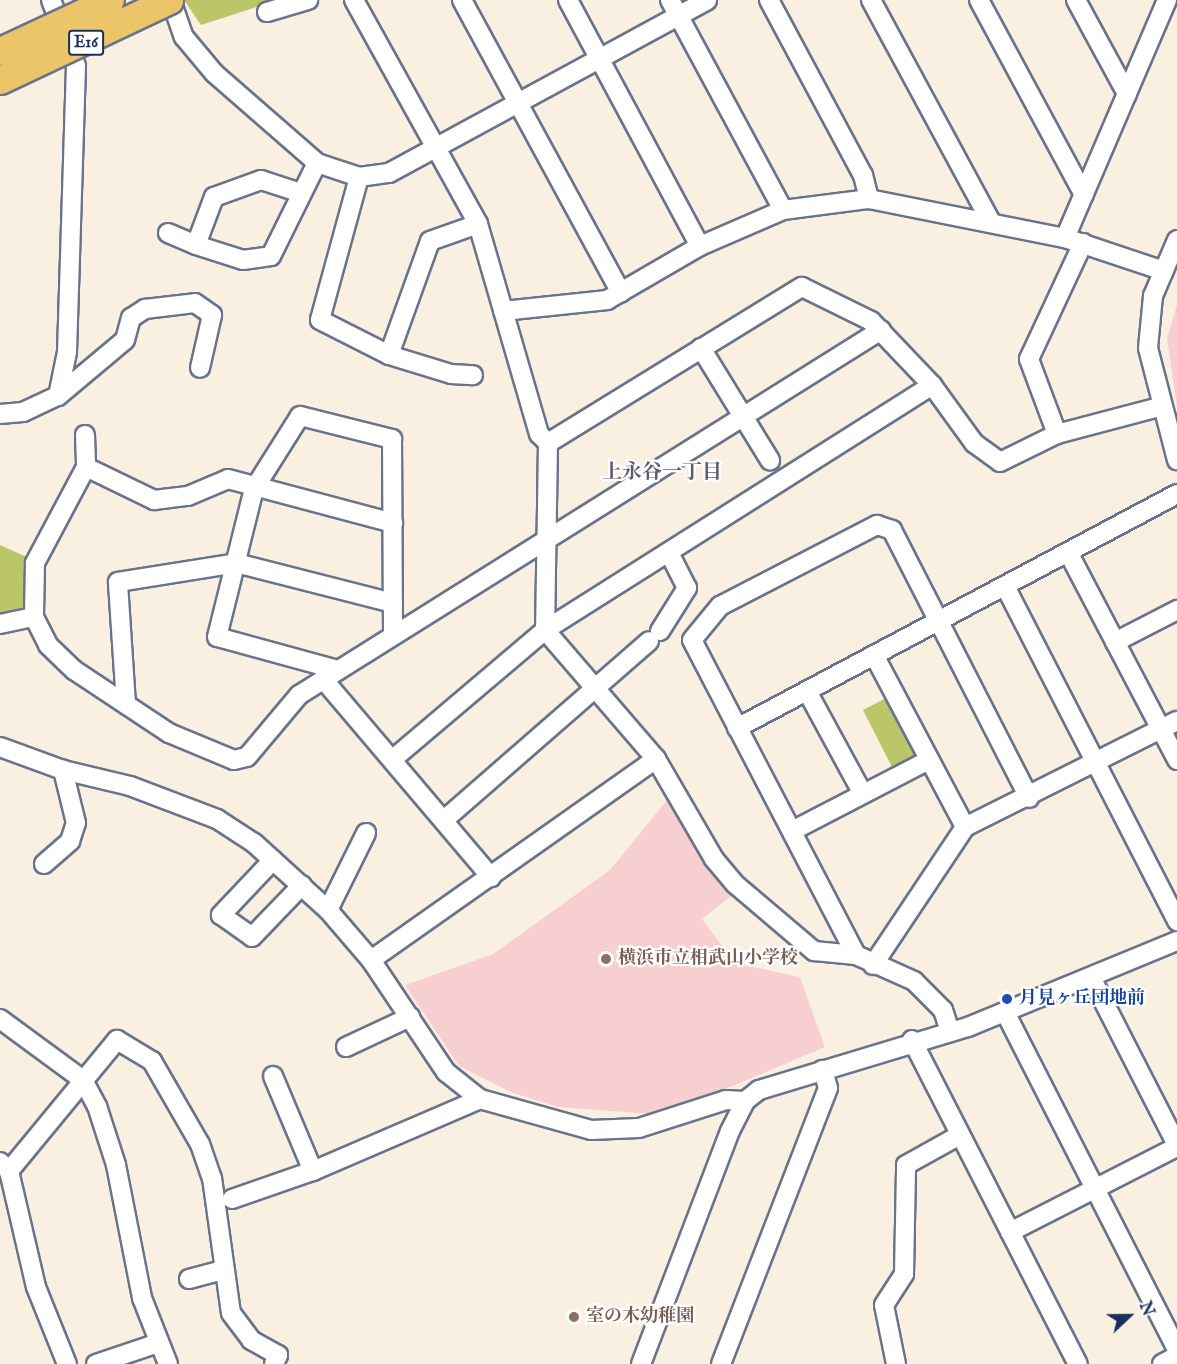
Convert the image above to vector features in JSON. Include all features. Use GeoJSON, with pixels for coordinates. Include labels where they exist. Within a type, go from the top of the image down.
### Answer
{"type":"FeatureCollection","features":[{"type":"Feature","properties":{"kind":"highway","name":"E16"},"geometry":{"type":"LineString","coordinates":[[0,51],[110,0]]}},
{"type":"Feature","properties":{"kind":"highway","name":"E16"},"geometry":{"type":"LineString","coordinates":[[0,80],[170,0]]}},
{"type":"Feature","properties":{"kind":"street"},"geometry":{"type":"LineString","coordinates":[[51,0],[76,66],[67,352],[58,396]]}},
{"type":"Feature","properties":{"kind":"street"},"geometry":{"type":"LineString","coordinates":[[170,0],[184,37],[206,65],[317,163],[359,177],[389,173],[601,57],[675,8],[707,0]]}},
{"type":"Feature","properties":{"kind":"street"},"geometry":{"type":"LineString","coordinates":[[267,12],[308,0]]}},
{"type":"Feature","properties":{"kind":"street"},"geometry":{"type":"LineString","coordinates":[[354,0],[478,224],[503,311],[514,367],[539,434],[548,442],[545,630],[595,692],[656,759],[714,859],[735,884],[814,951],[856,955],[873,965],[914,981],[943,1010],[950,1032]]}},
{"type":"Feature","properties":{"kind":"street"},"geometry":{"type":"LineString","coordinates":[[462,0],[621,293]]}},
{"type":"Feature","properties":{"kind":"street"},"geometry":{"type":"LineString","coordinates":[[568,0],[601,57],[700,246]]}},
{"type":"Feature","properties":{"kind":"street"},"geometry":{"type":"LineString","coordinates":[[769,0],[863,175],[870,199]]}},
{"type":"Feature","properties":{"kind":"street"},"geometry":{"type":"LineString","coordinates":[[872,0],[991,222]]}},
{"type":"Feature","properties":{"kind":"street"},"geometry":{"type":"LineString","coordinates":[[979,0],[1084,195]]}},
{"type":"Feature","properties":{"kind":"street"},"geometry":{"type":"LineString","coordinates":[[1076,0],[1127,94]]}},
{"type":"Feature","properties":{"kind":"street"},"geometry":{"type":"LineString","coordinates":[[1065,238],[1167,0]]}},
{"type":"Feature","properties":{"kind":"street"},"geometry":{"type":"LineString","coordinates":[[675,8],[783,210]]}},
{"type":"Feature","properties":{"kind":"street"},"geometry":{"type":"LineString","coordinates":[[168,232],[196,245],[243,260],[271,256],[317,163]]}},
{"type":"Feature","properties":{"kind":"street"},"geometry":{"type":"LineString","coordinates":[[359,177],[320,320],[389,355],[451,374],[473,375]]}},
{"type":"Feature","properties":{"kind":"street"},"geometry":{"type":"LineString","coordinates":[[196,245],[214,197],[261,180],[302,193]]}},
{"type":"Feature","properties":{"kind":"street"},"geometry":{"type":"LineString","coordinates":[[503,311],[607,300],[700,246],[783,210],[870,199],[1065,238],[1169,267]]}},
{"type":"Feature","properties":{"kind":"street"},"geometry":{"type":"LineString","coordinates":[[389,355],[430,242],[478,224]]}},
{"type":"Feature","properties":{"kind":"street"},"geometry":{"type":"LineString","coordinates":[[1177,240],[1148,321],[1159,407],[1177,460]]}},
{"type":"Feature","properties":{"kind":"street"},"geometry":{"type":"LineString","coordinates":[[1057,434],[1029,359],[1083,243]]}},
{"type":"Feature","properties":{"kind":"street"},"geometry":{"type":"LineString","coordinates":[[548,442],[802,287],[880,330],[932,385],[974,443],[1000,462],[1057,434],[1159,407]]}},
{"type":"Feature","properties":{"kind":"street"},"geometry":{"type":"LineString","coordinates":[[0,414],[23,412],[58,396],[125,340],[131,318],[145,309],[195,303],[212,315],[200,368]]}},
{"type":"Feature","properties":{"kind":"street"},"geometry":{"type":"LineString","coordinates":[[84,435],[86,467],[35,563],[34,617],[48,645],[74,670],[169,733],[234,760],[247,757],[299,695],[330,674],[547,536],[880,330]]}},
{"type":"Feature","properties":{"kind":"street"},"geometry":{"type":"LineString","coordinates":[[701,348],[771,460]]}},
{"type":"Feature","properties":{"kind":"street"},"geometry":{"type":"LineString","coordinates":[[393,759],[545,630],[670,556],[932,385]]}},
{"type":"Feature","properties":{"kind":"street"},"geometry":{"type":"LineString","coordinates":[[393,634],[392,439],[300,416],[254,489],[217,637],[330,674],[393,759],[491,877]]}},
{"type":"Feature","properties":{"kind":"street"},"geometry":{"type":"LineString","coordinates":[[86,467],[154,500],[188,496],[228,479],[254,489],[393,523]]}},
{"type":"Feature","properties":{"kind":"street"},"geometry":{"type":"LineString","coordinates":[[737,728],[1177,494]]}},
{"type":"Feature","properties":{"kind":"street"},"geometry":{"type":"LineString","coordinates":[[856,955],[692,640],[720,606],[878,525],[892,530],[1029,798]]}},
{"type":"Feature","properties":{"kind":"street"},"geometry":{"type":"LineString","coordinates":[[1068,552],[1115,642],[1169,725],[1177,760]]}},
{"type":"Feature","properties":{"kind":"street"},"geometry":{"type":"LineString","coordinates":[[444,820],[595,692],[655,636],[687,588],[670,556]]}},
{"type":"Feature","properties":{"kind":"street"},"geometry":{"type":"LineString","coordinates":[[126,705],[118,582],[236,563],[393,603]]}},
{"type":"Feature","properties":{"kind":"street"},"geometry":{"type":"LineString","coordinates":[[1005,586],[1177,921]]}},
{"type":"Feature","properties":{"kind":"street"},"geometry":{"type":"LineString","coordinates":[[1115,642],[1177,610]]}},
{"type":"Feature","properties":{"kind":"street"},"geometry":{"type":"LineString","coordinates":[[0,624],[34,617]]}},
{"type":"Feature","properties":{"kind":"street"},"geometry":{"type":"LineString","coordinates":[[874,655],[965,827]]}},
{"type":"Feature","properties":{"kind":"street"},"geometry":{"type":"LineString","coordinates":[[807,691],[863,794]]}},
{"type":"Feature","properties":{"kind":"street"},"geometry":{"type":"LineString","coordinates":[[873,965],[965,827],[1029,798],[1169,725]]}},
{"type":"Feature","properties":{"kind":"street"},"geometry":{"type":"LineString","coordinates":[[0,747],[63,770],[130,786],[217,819],[273,860],[328,910],[372,960],[447,1072],[480,1099],[591,1130],[639,1128],[726,1100],[745,1101]]}},
{"type":"Feature","properties":{"kind":"street"},"geometry":{"type":"LineString","coordinates":[[372,960],[656,759]]}},
{"type":"Feature","properties":{"kind":"street"},"geometry":{"type":"LineString","coordinates":[[792,831],[929,760]]}},
{"type":"Feature","properties":{"kind":"street"},"geometry":{"type":"LineString","coordinates":[[44,864],[70,841],[76,823],[63,770]]}},
{"type":"Feature","properties":{"kind":"street"},"geometry":{"type":"LineString","coordinates":[[328,910],[366,832]]}},
{"type":"Feature","properties":{"kind":"street"},"geometry":{"type":"LineString","coordinates":[[273,860],[221,915],[252,937],[302,885]]}},
{"type":"Feature","properties":{"kind":"street"},"geometry":{"type":"LineString","coordinates":[[641,1364],[745,1101],[759,1090],[912,1040],[950,1032],[1005,1012],[1177,942]]}},
{"type":"Feature","properties":{"kind":"street"},"geometry":{"type":"LineString","coordinates":[[1010,1232],[1177,1146],[1091,977]]}},
{"type":"Feature","properties":{"kind":"street"},"geometry":{"type":"LineString","coordinates":[[1005,1012],[1177,1350]]}},
{"type":"Feature","properties":{"kind":"street"},"geometry":{"type":"LineString","coordinates":[[346,1047],[410,1017]]}},
{"type":"Feature","properties":{"kind":"street"},"geometry":{"type":"LineString","coordinates":[[0,1019],[83,1080],[117,1165],[142,1298],[168,1364]]}},
{"type":"Feature","properties":{"kind":"street"},"geometry":{"type":"LineString","coordinates":[[68,1364],[36,1287],[5,1167],[117,1040],[152,1060],[200,1144],[212,1178],[222,1270],[231,1313],[251,1340],[278,1355],[274,1364]]}},
{"type":"Feature","properties":{"kind":"street"},"geometry":{"type":"LineString","coordinates":[[912,1040],[1078,1364]]}},
{"type":"Feature","properties":{"kind":"street"},"geometry":{"type":"LineString","coordinates":[[721,1364],[828,1088],[823,1070]]}},
{"type":"Feature","properties":{"kind":"street"},"geometry":{"type":"LineString","coordinates":[[273,1076],[313,1171]]}},
{"type":"Feature","properties":{"kind":"street"},"geometry":{"type":"LineString","coordinates":[[232,1199],[313,1171],[480,1099]]}},
{"type":"Feature","properties":{"kind":"street"},"geometry":{"type":"LineString","coordinates":[[896,1364],[884,1305],[903,1274],[906,1165],[960,1135]]}},
{"type":"Feature","properties":{"kind":"street"},"geometry":{"type":"LineString","coordinates":[[189,1279],[222,1270]]}},
{"type":"Feature","properties":{"kind":"street"},"geometry":{"type":"LineString","coordinates":[[96,1364],[158,1343]]}},
{"type":"Feature","properties":{"kind":"street"},"geometry":{"type":"LineString","coordinates":[[1162,1364],[1177,1356]]}},
{"type":"Feature","properties":{"kind":"shaded area"},"geometry":{"type":"Polygon","coordinates":[[[1177,305],[1177,408],[1167,338],[1177,305]]]}},
{"type":"Feature","properties":{"kind":"shaded area","name":"横浜市立相武山小学校"},"geometry":{"type":"Polygon","coordinates":[[[668,799],[701,857],[734,894],[702,919],[735,963],[800,977],[825,1047],[692,1103],[651,1114],[558,1107],[513,1093],[459,1066],[405,985],[493,954],[610,870],[668,799]]]}},
{"type":"Feature","properties":{"kind":"green space"},"geometry":{"type":"Polygon","coordinates":[[[184,0],[278,0],[201,25],[184,0]]]}},
{"type":"Feature","properties":{"kind":"green space"},"geometry":{"type":"Polygon","coordinates":[[[0,545],[29,558],[27,610],[0,618],[0,545]]]}},
{"type":"Feature","properties":{"kind":"green space"},"geometry":{"type":"Polygon","coordinates":[[[888,697],[915,753],[912,761],[894,771],[863,710],[888,697]]]}},
{"type":"Feature","properties":{"kind":"place","name":"横浜市立相武山小学校"},"geometry":{"type":"Point","coordinates":[606,959]}},
{"type":"Feature","properties":{"kind":"place","name":"月見ヶ丘団地前"},"geometry":{"type":"Point","coordinates":[1007,999]}},
{"type":"Feature","properties":{"kind":"place","name":"室の木幼稚園"},"geometry":{"type":"Point","coordinates":[574,1317]}},
{"type":"Feature","properties":{"kind":"district","name":"上永谷一丁目"},"geometry":{"type":"Point","coordinates":[662,472]}}]}
